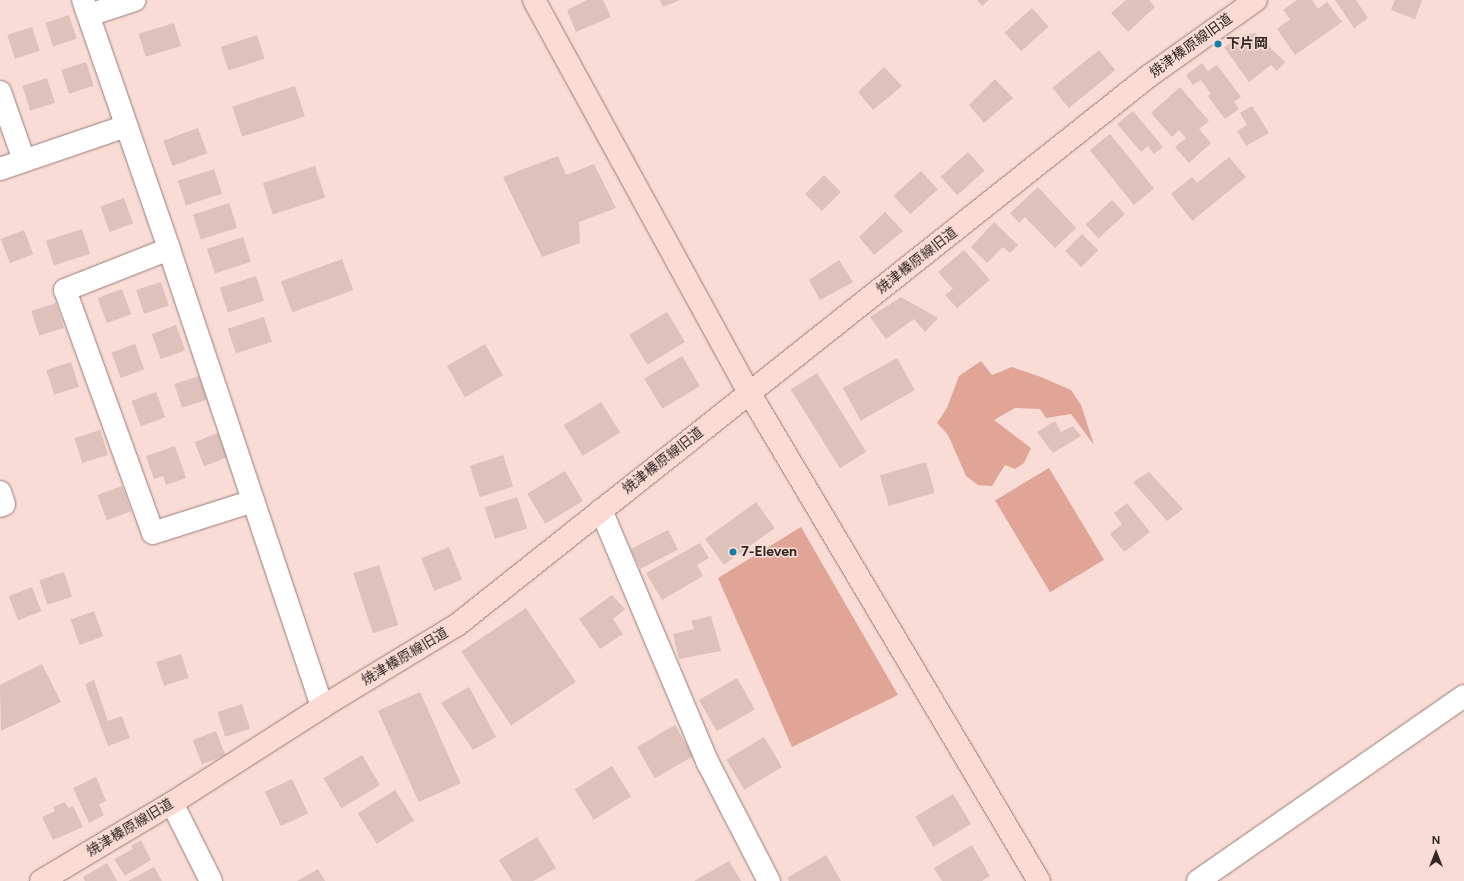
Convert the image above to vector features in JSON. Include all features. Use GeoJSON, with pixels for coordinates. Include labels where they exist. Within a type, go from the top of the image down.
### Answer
{"type":"FeatureCollection","features":[{"type":"Feature","properties":{"kind":"street"},"geometry":{"type":"LineString","coordinates":[[134,0],[86,8],[169,249],[322,707]]}},
{"type":"Feature","properties":{"kind":"street"},"geometry":{"type":"LineString","coordinates":[[534,0],[750,394],[1039,881]]}},
{"type":"Feature","properties":{"kind":"street","name":"焼津榛原線旧道"},"geometry":{"type":"LineString","coordinates":[[41,881],[172,803],[322,707],[457,625],[600,510],[750,394],[1149,76],[1256,0]]}},
{"type":"Feature","properties":{"kind":"street"},"geometry":{"type":"LineString","coordinates":[[0,92],[24,160]]}},
{"type":"Feature","properties":{"kind":"street"},"geometry":{"type":"LineString","coordinates":[[0,168],[126,126]]}},
{"type":"Feature","properties":{"kind":"street"},"geometry":{"type":"LineString","coordinates":[[169,249],[65,290],[154,533],[253,500]]}},
{"type":"Feature","properties":{"kind":"street"},"geometry":{"type":"LineString","coordinates":[[0,492],[4,504],[0,506]]}},
{"type":"Feature","properties":{"kind":"street"},"geometry":{"type":"LineString","coordinates":[[600,510],[708,763],[769,881]]}},
{"type":"Feature","properties":{"kind":"street"},"geometry":{"type":"LineString","coordinates":[[1198,881],[1464,696]]}},
{"type":"Feature","properties":{"kind":"street"},"geometry":{"type":"LineString","coordinates":[[172,803],[211,881]]}},
{"type":"Feature","properties":{"kind":"shaded area"},"geometry":{"type":"Polygon","coordinates":[[[981,361],[992,375],[1012,367],[1041,377],[1071,390],[1081,405],[1094,445],[1071,414],[1046,418],[1040,409],[1015,408],[994,420],[1031,448],[1024,463],[1015,469],[1005,465],[992,486],[978,485],[966,476],[948,435],[937,423],[947,408],[959,376],[981,361]]]}},
{"type":"Feature","properties":{"kind":"shaded area"},"geometry":{"type":"Polygon","coordinates":[[[1049,468],[1104,560],[1050,592],[995,500],[1049,468]]]}},
{"type":"Feature","properties":{"kind":"shaded area"},"geometry":{"type":"Polygon","coordinates":[[[801,527],[898,695],[792,747],[718,578],[801,527]]]}},
{"type":"Feature","properties":{"kind":"building"},"geometry":{"type":"Polygon","coordinates":[[[587,0],[603,0],[611,17],[576,32],[567,10],[587,0]]]}},
{"type":"Feature","properties":{"kind":"building"},"geometry":{"type":"Polygon","coordinates":[[[660,0],[680,0],[663,7],[660,0]]]}},
{"type":"Feature","properties":{"kind":"building"},"geometry":{"type":"Polygon","coordinates":[[[977,0],[989,0],[982,6],[977,0]]]}},
{"type":"Feature","properties":{"kind":"building"},"geometry":{"type":"Polygon","coordinates":[[[1126,0],[1149,0],[1155,7],[1128,32],[1111,13],[1126,0]]]}},
{"type":"Feature","properties":{"kind":"building"},"geometry":{"type":"Polygon","coordinates":[[[1297,0],[1312,0],[1318,9],[1327,2],[1342,22],[1295,55],[1277,29],[1290,19],[1283,10],[1297,0]]]}},
{"type":"Feature","properties":{"kind":"building"},"geometry":{"type":"Polygon","coordinates":[[[1335,0],[1356,0],[1368,18],[1354,28],[1335,0]]]}},
{"type":"Feature","properties":{"kind":"building"},"geometry":{"type":"Polygon","coordinates":[[[1395,0],[1422,0],[1415,19],[1391,10],[1395,0]]]}},
{"type":"Feature","properties":{"kind":"building"},"geometry":{"type":"Polygon","coordinates":[[[1032,8],[1049,27],[1021,51],[1005,33],[1032,8]]]}},
{"type":"Feature","properties":{"kind":"building"},"geometry":{"type":"Polygon","coordinates":[[[69,15],[77,39],[53,47],[45,23],[69,15]]]}},
{"type":"Feature","properties":{"kind":"building"},"geometry":{"type":"Polygon","coordinates":[[[174,23],[181,46],[146,57],[139,34],[174,23]]]}},
{"type":"Feature","properties":{"kind":"building"},"geometry":{"type":"Polygon","coordinates":[[[32,27],[40,51],[15,59],[7,35],[32,27]]]}},
{"type":"Feature","properties":{"kind":"building"},"geometry":{"type":"Polygon","coordinates":[[[1255,33],[1285,62],[1277,71],[1271,65],[1249,82],[1224,47],[1244,35],[1255,33]]]}},
{"type":"Feature","properties":{"kind":"building"},"geometry":{"type":"Polygon","coordinates":[[[257,35],[265,59],[229,71],[221,47],[257,35]]]}},
{"type":"Feature","properties":{"kind":"building"},"geometry":{"type":"Polygon","coordinates":[[[1099,50],[1115,70],[1069,108],[1052,88],[1099,50]]]}},
{"type":"Feature","properties":{"kind":"building"},"geometry":{"type":"Polygon","coordinates":[[[86,62],[94,86],[69,94],[61,70],[86,62]]]}},
{"type":"Feature","properties":{"kind":"building"},"geometry":{"type":"Polygon","coordinates":[[[1202,63],[1208,71],[1217,65],[1241,97],[1234,102],[1239,109],[1225,119],[1208,96],[1211,94],[1201,80],[1193,85],[1186,75],[1202,63]]]}},
{"type":"Feature","properties":{"kind":"building"},"geometry":{"type":"Polygon","coordinates":[[[884,67],[902,86],[873,110],[858,92],[884,67]]]}},
{"type":"Feature","properties":{"kind":"building"},"geometry":{"type":"Polygon","coordinates":[[[47,78],[55,103],[30,111],[22,86],[47,78]]]}},
{"type":"Feature","properties":{"kind":"building"},"geometry":{"type":"Polygon","coordinates":[[[995,79],[1013,98],[984,123],[969,105],[995,79]]]}},
{"type":"Feature","properties":{"kind":"building"},"geometry":{"type":"Polygon","coordinates":[[[295,86],[305,116],[242,137],[232,106],[295,86]]]}},
{"type":"Feature","properties":{"kind":"building"},"geometry":{"type":"Polygon","coordinates":[[[1180,87],[1209,121],[1199,129],[1211,143],[1189,163],[1175,147],[1186,138],[1179,130],[1172,137],[1151,113],[1180,87]]]}},
{"type":"Feature","properties":{"kind":"building"},"geometry":{"type":"Polygon","coordinates":[[[1252,106],[1269,133],[1246,146],[1237,131],[1247,125],[1240,113],[1252,106]]]}},
{"type":"Feature","properties":{"kind":"building"},"geometry":{"type":"Polygon","coordinates":[[[1133,111],[1163,147],[1154,154],[1148,146],[1141,152],[1117,124],[1133,111]]]}},
{"type":"Feature","properties":{"kind":"building"},"geometry":{"type":"Polygon","coordinates":[[[198,128],[207,153],[172,166],[163,141],[198,128]]]}},
{"type":"Feature","properties":{"kind":"building"},"geometry":{"type":"Polygon","coordinates":[[[1110,134],[1154,188],[1134,205],[1090,150],[1110,134]]]}},
{"type":"Feature","properties":{"kind":"building"},"geometry":{"type":"Polygon","coordinates":[[[968,152],[985,171],[957,195],[941,177],[968,152]]]}},
{"type":"Feature","properties":{"kind":"building"},"geometry":{"type":"Polygon","coordinates":[[[558,156],[566,175],[594,164],[616,208],[579,222],[580,243],[542,257],[503,177],[558,156]]]}},
{"type":"Feature","properties":{"kind":"building"},"geometry":{"type":"Polygon","coordinates":[[[1229,157],[1246,177],[1192,221],[1171,194],[1192,177],[1197,183],[1229,157]]]}},
{"type":"Feature","properties":{"kind":"building"},"geometry":{"type":"Polygon","coordinates":[[[315,166],[325,197],[273,214],[263,183],[315,166]]]}},
{"type":"Feature","properties":{"kind":"building"},"geometry":{"type":"Polygon","coordinates":[[[214,169],[222,194],[186,205],[178,181],[214,169]]]}},
{"type":"Feature","properties":{"kind":"building"},"geometry":{"type":"Polygon","coordinates":[[[921,171],[938,190],[910,214],[894,196],[921,171]]]}},
{"type":"Feature","properties":{"kind":"building"},"geometry":{"type":"Polygon","coordinates":[[[824,175],[841,192],[822,211],[805,194],[824,175]]]}},
{"type":"Feature","properties":{"kind":"building"},"geometry":{"type":"Polygon","coordinates":[[[1038,187],[1076,228],[1055,248],[1025,217],[1019,223],[1010,213],[1038,187]]]}},
{"type":"Feature","properties":{"kind":"building"},"geometry":{"type":"Polygon","coordinates":[[[124,198],[133,223],[110,232],[101,207],[124,198]]]}},
{"type":"Feature","properties":{"kind":"building"},"geometry":{"type":"Polygon","coordinates":[[[1112,200],[1125,214],[1099,238],[1086,225],[1112,200]]]}},
{"type":"Feature","properties":{"kind":"building"},"geometry":{"type":"Polygon","coordinates":[[[229,203],[237,228],[201,239],[193,215],[229,203]]]}},
{"type":"Feature","properties":{"kind":"building"},"geometry":{"type":"Polygon","coordinates":[[[885,212],[903,231],[874,255],[859,237],[885,212]]]}},
{"type":"Feature","properties":{"kind":"building"},"geometry":{"type":"Polygon","coordinates":[[[994,222],[1018,245],[1010,253],[1003,247],[987,263],[971,247],[994,222]]]}},
{"type":"Feature","properties":{"kind":"building"},"geometry":{"type":"Polygon","coordinates":[[[82,229],[90,254],[54,265],[46,241],[82,229]]]}},
{"type":"Feature","properties":{"kind":"building"},"geometry":{"type":"Polygon","coordinates":[[[24,230],[33,254],[10,263],[1,239],[24,230]]]}},
{"type":"Feature","properties":{"kind":"building"},"geometry":{"type":"Polygon","coordinates":[[[1082,234],[1098,250],[1081,267],[1065,251],[1082,234]]]}},
{"type":"Feature","properties":{"kind":"building"},"geometry":{"type":"Polygon","coordinates":[[[243,237],[251,262],[215,273],[207,249],[243,237]]]}},
{"type":"Feature","properties":{"kind":"building"},"geometry":{"type":"Polygon","coordinates":[[[964,250],[990,280],[957,308],[945,295],[953,289],[938,272],[964,250]]]}},
{"type":"Feature","properties":{"kind":"building"},"geometry":{"type":"Polygon","coordinates":[[[342,259],[353,290],[292,312],[281,281],[342,259]]]}},
{"type":"Feature","properties":{"kind":"building"},"geometry":{"type":"Polygon","coordinates":[[[839,260],[853,282],[820,300],[809,280],[839,260]]]}},
{"type":"Feature","properties":{"kind":"building"},"geometry":{"type":"Polygon","coordinates":[[[256,276],[264,301],[228,312],[220,288],[256,276]]]}},
{"type":"Feature","properties":{"kind":"building"},"geometry":{"type":"Polygon","coordinates":[[[161,282],[169,306],[144,314],[136,290],[161,282]]]}},
{"type":"Feature","properties":{"kind":"building"},"geometry":{"type":"Polygon","coordinates":[[[122,289],[131,314],[107,323],[98,298],[122,289]]]}},
{"type":"Feature","properties":{"kind":"building"},"geometry":{"type":"Polygon","coordinates":[[[901,297],[938,318],[925,332],[914,319],[886,339],[870,317],[901,297]]]}},
{"type":"Feature","properties":{"kind":"building"},"geometry":{"type":"Polygon","coordinates":[[[56,303],[64,328],[39,336],[31,311],[56,303]]]}},
{"type":"Feature","properties":{"kind":"building"},"geometry":{"type":"Polygon","coordinates":[[[667,312],[685,342],[647,365],[629,335],[667,312]]]}},
{"type":"Feature","properties":{"kind":"building"},"geometry":{"type":"Polygon","coordinates":[[[264,317],[272,342],[236,353],[228,329],[264,317]]]}},
{"type":"Feature","properties":{"kind":"building"},"geometry":{"type":"Polygon","coordinates":[[[176,325],[185,350],[161,359],[152,334],[176,325]]]}},
{"type":"Feature","properties":{"kind":"building"},"geometry":{"type":"Polygon","coordinates":[[[135,344],[144,369],[121,378],[112,353],[135,344]]]}},
{"type":"Feature","properties":{"kind":"building"},"geometry":{"type":"Polygon","coordinates":[[[485,344],[503,375],[465,397],[447,366],[485,344]]]}},
{"type":"Feature","properties":{"kind":"building"},"geometry":{"type":"Polygon","coordinates":[[[682,356],[700,386],[662,409],[644,379],[682,356]]]}},
{"type":"Feature","properties":{"kind":"building"},"geometry":{"type":"Polygon","coordinates":[[[897,358],[915,390],[861,420],[843,388],[897,358]]]}},
{"type":"Feature","properties":{"kind":"building"},"geometry":{"type":"Polygon","coordinates":[[[71,362],[79,387],[54,395],[46,370],[71,362]]]}},
{"type":"Feature","properties":{"kind":"building"},"geometry":{"type":"Polygon","coordinates":[[[817,373],[866,452],[840,468],[791,389],[817,373]]]}},
{"type":"Feature","properties":{"kind":"building"},"geometry":{"type":"Polygon","coordinates":[[[199,376],[207,400],[182,408],[174,384],[199,376]]]}},
{"type":"Feature","properties":{"kind":"building"},"geometry":{"type":"Polygon","coordinates":[[[156,392],[165,417],[141,426],[132,401],[156,392]]]}},
{"type":"Feature","properties":{"kind":"building"},"geometry":{"type":"Polygon","coordinates":[[[601,402],[620,433],[583,456],[564,425],[601,402]]]}},
{"type":"Feature","properties":{"kind":"building"},"geometry":{"type":"Polygon","coordinates":[[[1055,421],[1061,432],[1073,426],[1081,436],[1053,453],[1037,432],[1055,421]]]}},
{"type":"Feature","properties":{"kind":"building"},"geometry":{"type":"Polygon","coordinates":[[[100,430],[108,455],[82,463],[74,438],[100,430]]]}},
{"type":"Feature","properties":{"kind":"building"},"geometry":{"type":"Polygon","coordinates":[[[218,433],[227,457],[204,466],[195,442],[218,433]]]}},
{"type":"Feature","properties":{"kind":"building"},"geometry":{"type":"Polygon","coordinates":[[[175,446],[186,478],[166,485],[163,476],[154,479],[146,456],[175,446]]]}},
{"type":"Feature","properties":{"kind":"building"},"geometry":{"type":"Polygon","coordinates":[[[503,455],[513,486],[480,497],[470,466],[503,455]]]}},
{"type":"Feature","properties":{"kind":"building"},"geometry":{"type":"Polygon","coordinates":[[[926,462],[935,493],[889,506],[880,475],[926,462]]]}},
{"type":"Feature","properties":{"kind":"building"},"geometry":{"type":"Polygon","coordinates":[[[565,471],[583,501],[545,524],[527,494],[565,471]]]}},
{"type":"Feature","properties":{"kind":"building"},"geometry":{"type":"Polygon","coordinates":[[[1149,472],[1183,509],[1167,521],[1133,482],[1149,472]]]}},
{"type":"Feature","properties":{"kind":"building"},"geometry":{"type":"Polygon","coordinates":[[[122,486],[131,511],[107,520],[98,495],[122,486]]]}},
{"type":"Feature","properties":{"kind":"building"},"geometry":{"type":"Polygon","coordinates":[[[517,497],[527,528],[495,539],[485,508],[517,497]]]}},
{"type":"Feature","properties":{"kind":"building"},"geometry":{"type":"Polygon","coordinates":[[[756,502],[775,528],[724,565],[705,539],[756,502]]]}},
{"type":"Feature","properties":{"kind":"building"},"geometry":{"type":"Polygon","coordinates":[[[1127,503],[1150,532],[1124,552],[1110,534],[1122,524],[1114,513],[1127,503]]]}},
{"type":"Feature","properties":{"kind":"building"},"geometry":{"type":"Polygon","coordinates":[[[668,530],[678,550],[641,569],[631,549],[668,530]]]}},
{"type":"Feature","properties":{"kind":"building"},"geometry":{"type":"Polygon","coordinates":[[[700,543],[709,558],[697,565],[703,576],[662,600],[646,573],[700,543]]]}},
{"type":"Feature","properties":{"kind":"building"},"geometry":{"type":"Polygon","coordinates":[[[449,547],[462,579],[434,591],[421,558],[449,547]]]}},
{"type":"Feature","properties":{"kind":"building"},"geometry":{"type":"Polygon","coordinates":[[[379,565],[398,625],[373,633],[353,573],[379,565]]]}},
{"type":"Feature","properties":{"kind":"building"},"geometry":{"type":"Polygon","coordinates":[[[64,572],[72,597],[47,605],[39,580],[64,572]]]}},
{"type":"Feature","properties":{"kind":"building"},"geometry":{"type":"Polygon","coordinates":[[[32,587],[41,611],[18,620],[9,596],[32,587]]]}},
{"type":"Feature","properties":{"kind":"building"},"geometry":{"type":"Polygon","coordinates":[[[612,595],[625,609],[613,619],[623,634],[600,649],[579,619],[612,595]]]}},
{"type":"Feature","properties":{"kind":"building"},"geometry":{"type":"Polygon","coordinates":[[[526,608],[576,682],[511,725],[461,652],[526,608]]]}},
{"type":"Feature","properties":{"kind":"building"},"geometry":{"type":"Polygon","coordinates":[[[94,611],[103,636],[80,645],[71,620],[94,611]]]}},
{"type":"Feature","properties":{"kind":"building"},"geometry":{"type":"Polygon","coordinates":[[[711,616],[721,651],[679,659],[673,634],[694,629],[691,621],[711,616]]]}},
{"type":"Feature","properties":{"kind":"building"},"geometry":{"type":"Polygon","coordinates":[[[181,654],[189,678],[164,686],[156,662],[181,654]]]}},
{"type":"Feature","properties":{"kind":"building"},"geometry":{"type":"Polygon","coordinates":[[[42,664],[61,702],[1,731],[0,685],[42,664]]]}},
{"type":"Feature","properties":{"kind":"building"},"geometry":{"type":"Polygon","coordinates":[[[737,678],[755,709],[717,731],[699,700],[737,678]]]}},
{"type":"Feature","properties":{"kind":"building"},"geometry":{"type":"Polygon","coordinates":[[[94,680],[108,721],[122,716],[130,738],[108,746],[85,684],[94,680]]]}},
{"type":"Feature","properties":{"kind":"building"},"geometry":{"type":"Polygon","coordinates":[[[469,687],[496,737],[473,750],[441,703],[469,687]]]}},
{"type":"Feature","properties":{"kind":"building"},"geometry":{"type":"Polygon","coordinates":[[[420,692],[461,783],[419,802],[378,711],[420,692]]]}},
{"type":"Feature","properties":{"kind":"building"},"geometry":{"type":"Polygon","coordinates":[[[242,704],[250,729],[225,737],[217,712],[242,704]]]}},
{"type":"Feature","properties":{"kind":"building"},"geometry":{"type":"Polygon","coordinates":[[[675,725],[693,756],[655,778],[637,747],[675,725]]]}},
{"type":"Feature","properties":{"kind":"building"},"geometry":{"type":"Polygon","coordinates":[[[216,731],[225,755],[202,764],[193,740],[216,731]]]}},
{"type":"Feature","properties":{"kind":"building"},"geometry":{"type":"Polygon","coordinates":[[[764,737],[782,767],[744,790],[726,760],[764,737]]]}},
{"type":"Feature","properties":{"kind":"building"},"geometry":{"type":"Polygon","coordinates":[[[362,755],[380,785],[341,808],[323,778],[362,755]]]}},
{"type":"Feature","properties":{"kind":"building"},"geometry":{"type":"Polygon","coordinates":[[[612,766],[631,797],[594,820],[575,789],[612,766]]]}},
{"type":"Feature","properties":{"kind":"building"},"geometry":{"type":"Polygon","coordinates":[[[96,777],[106,801],[99,804],[104,815],[89,823],[73,788],[96,777]]]}},
{"type":"Feature","properties":{"kind":"building"},"geometry":{"type":"Polygon","coordinates":[[[292,779],[308,813],[281,826],[265,792],[292,779]]]}},
{"type":"Feature","properties":{"kind":"building"},"geometry":{"type":"Polygon","coordinates":[[[395,790],[414,821],[377,844],[358,813],[395,790]]]}},
{"type":"Feature","properties":{"kind":"building"},"geometry":{"type":"Polygon","coordinates":[[[953,794],[971,824],[933,847],[915,817],[953,794]]]}},
{"type":"Feature","properties":{"kind":"building"},"geometry":{"type":"Polygon","coordinates":[[[65,802],[68,808],[73,806],[83,827],[53,840],[42,817],[55,811],[53,807],[65,802]]]}},
{"type":"Feature","properties":{"kind":"building"},"geometry":{"type":"Polygon","coordinates":[[[537,837],[556,868],[533,881],[512,881],[499,860],[537,837]]]}},
{"type":"Feature","properties":{"kind":"building"},"geometry":{"type":"Polygon","coordinates":[[[141,840],[151,860],[125,876],[114,859],[133,849],[131,846],[141,840]]]}},
{"type":"Feature","properties":{"kind":"building"},"geometry":{"type":"Polygon","coordinates":[[[972,845],[990,876],[982,881],[942,881],[934,868],[972,845]]]}},
{"type":"Feature","properties":{"kind":"building"},"geometry":{"type":"Polygon","coordinates":[[[826,855],[841,881],[789,881],[787,878],[826,855]]]}},
{"type":"Feature","properties":{"kind":"building"},"geometry":{"type":"Polygon","coordinates":[[[729,861],[741,881],[694,881],[729,861]]]}},
{"type":"Feature","properties":{"kind":"building"},"geometry":{"type":"Polygon","coordinates":[[[107,863],[117,881],[85,881],[83,877],[107,863]]]}},
{"type":"Feature","properties":{"kind":"building"},"geometry":{"type":"Polygon","coordinates":[[[154,867],[162,881],[128,881],[154,867]]]}},
{"type":"Feature","properties":{"kind":"building"},"geometry":{"type":"Polygon","coordinates":[[[318,869],[325,881],[297,881],[318,869]]]}},
{"type":"Feature","properties":{"kind":"place","name":"下片岡"},"geometry":{"type":"Point","coordinates":[1218,44]}},
{"type":"Feature","properties":{"kind":"place","name":"7-Eleven"},"geometry":{"type":"Point","coordinates":[733,552]}}]}
